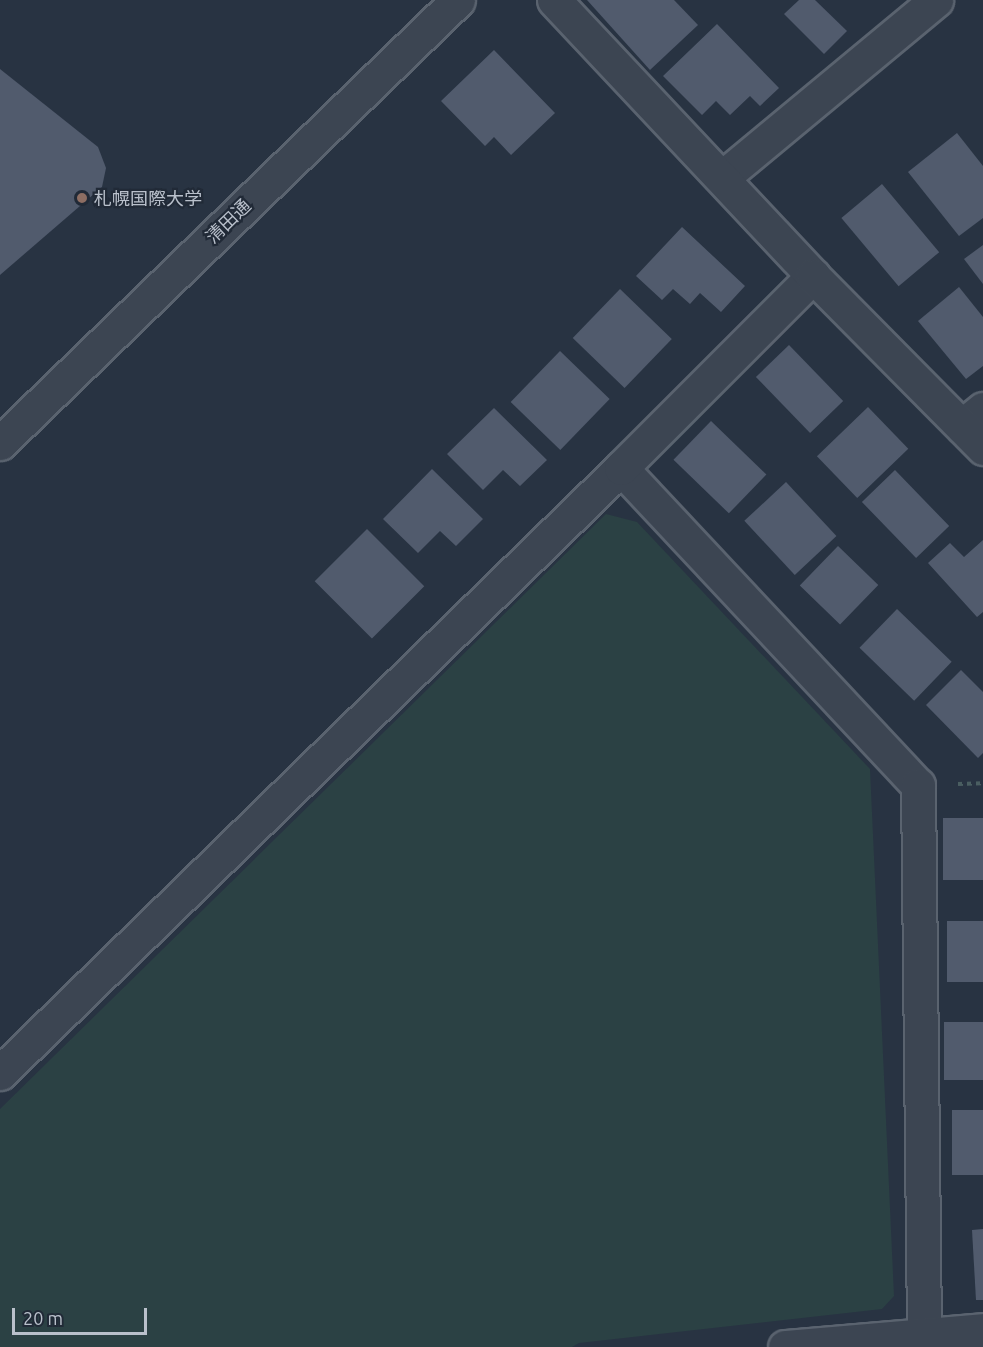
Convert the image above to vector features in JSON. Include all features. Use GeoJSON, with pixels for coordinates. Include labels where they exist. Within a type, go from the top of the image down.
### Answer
{"type":"FeatureCollection","features":[{"type":"Feature","properties":{"kind":"street","name":"清田通"},"geometry":{"type":"LineString","coordinates":[[0,443],[458,0]]}},
{"type":"Feature","properties":{"kind":"street"},"geometry":{"type":"LineString","coordinates":[[554,0],[723,177],[813,276],[976,427]]}},
{"type":"Feature","properties":{"kind":"street"},"geometry":{"type":"LineString","coordinates":[[723,177],[936,0]]}},
{"type":"Feature","properties":{"kind":"street"},"geometry":{"type":"LineString","coordinates":[[0,1073],[621,468],[813,276]]}},
{"type":"Feature","properties":{"kind":"street"},"geometry":{"type":"LineString","coordinates":[[621,468],[918,785],[924,1333]]}},
{"type":"Feature","properties":{"kind":"street"},"geometry":{"type":"LineString","coordinates":[[784,1347],[924,1333],[983,1330]]}},
{"type":"Feature","properties":{"kind":"green space"},"geometry":{"type":"Polygon","coordinates":[[[606,514],[637,522],[870,769],[894,1296],[882,1309],[579,1343],[572,1347],[0,1347],[0,1109],[606,514]]]}},
{"type":"Feature","properties":{"kind":"building"},"geometry":{"type":"Polygon","coordinates":[[[587,0],[674,0],[698,25],[650,70],[587,0]]]}},
{"type":"Feature","properties":{"kind":"building"},"geometry":{"type":"Polygon","coordinates":[[[799,0],[815,0],[847,31],[824,54],[784,14],[799,0]]]}},
{"type":"Feature","properties":{"kind":"building"},"geometry":{"type":"Polygon","coordinates":[[[717,24],[779,88],[760,106],[750,96],[730,115],[716,101],[702,115],[663,76],[717,24]]]}},
{"type":"Feature","properties":{"kind":"building"},"geometry":{"type":"Polygon","coordinates":[[[494,50],[555,113],[511,155],[494,137],[485,146],[441,101],[494,50]]]}},
{"type":"Feature","properties":{"kind":"building"},"geometry":{"type":"Polygon","coordinates":[[[0,69],[98,147],[106,168],[102,187],[0,275],[0,69]]]}},
{"type":"Feature","properties":{"kind":"building"},"geometry":{"type":"Polygon","coordinates":[[[957,133],[983,166],[983,218],[959,236],[908,172],[957,133]]]}},
{"type":"Feature","properties":{"kind":"building"},"geometry":{"type":"Polygon","coordinates":[[[882,184],[939,252],[899,286],[841,218],[882,184]]]}},
{"type":"Feature","properties":{"kind":"building"},"geometry":{"type":"Polygon","coordinates":[[[682,227],[745,286],[721,312],[700,293],[690,304],[673,289],[662,300],[636,276],[682,227]]]}},
{"type":"Feature","properties":{"kind":"building"},"geometry":{"type":"Polygon","coordinates":[[[983,245],[983,284],[964,259],[983,245]]]}},
{"type":"Feature","properties":{"kind":"building"},"geometry":{"type":"Polygon","coordinates":[[[959,287],[983,317],[983,366],[966,379],[918,321],[959,287]]]}},
{"type":"Feature","properties":{"kind":"building"},"geometry":{"type":"Polygon","coordinates":[[[620,289],[672,339],[625,388],[573,338],[620,289]]]}},
{"type":"Feature","properties":{"kind":"building"},"geometry":{"type":"Polygon","coordinates":[[[789,345],[843,401],[810,433],[756,377],[789,345]]]}},
{"type":"Feature","properties":{"kind":"building"},"geometry":{"type":"Polygon","coordinates":[[[560,351],[610,399],[560,450],[511,402],[560,351]]]}},
{"type":"Feature","properties":{"kind":"building"},"geometry":{"type":"Polygon","coordinates":[[[868,407],[908,449],[857,498],[817,456],[868,407]]]}},
{"type":"Feature","properties":{"kind":"building"},"geometry":{"type":"Polygon","coordinates":[[[494,408],[547,460],[520,486],[503,470],[483,490],[447,454],[494,408]]]}},
{"type":"Feature","properties":{"kind":"building"},"geometry":{"type":"Polygon","coordinates":[[[711,421],[766,474],[729,513],[673,460],[711,421]]]}},
{"type":"Feature","properties":{"kind":"building"},"geometry":{"type":"Polygon","coordinates":[[[432,469],[483,519],[456,546],[440,531],[418,553],[383,519],[432,469]]]}},
{"type":"Feature","properties":{"kind":"building"},"geometry":{"type":"Polygon","coordinates":[[[895,470],[949,526],[916,558],[862,502],[895,470]]]}},
{"type":"Feature","properties":{"kind":"building"},"geometry":{"type":"Polygon","coordinates":[[[786,482],[836,536],[795,575],[744,521],[786,482]]]}},
{"type":"Feature","properties":{"kind":"building"},"geometry":{"type":"Polygon","coordinates":[[[367,529],[424,586],[372,639],[315,581],[367,529]]]}},
{"type":"Feature","properties":{"kind":"building"},"geometry":{"type":"Polygon","coordinates":[[[983,540],[983,612],[977,617],[928,563],[950,543],[964,557],[983,540]]]}},
{"type":"Feature","properties":{"kind":"building"},"geometry":{"type":"Polygon","coordinates":[[[838,546],[878,585],[840,624],[800,586],[838,546]]]}},
{"type":"Feature","properties":{"kind":"building"},"geometry":{"type":"Polygon","coordinates":[[[897,609],[952,662],[914,701],[859,648],[897,609]]]}},
{"type":"Feature","properties":{"kind":"building"},"geometry":{"type":"Polygon","coordinates":[[[961,670],[983,692],[983,753],[978,758],[926,705],[961,670]]]}},
{"type":"Feature","properties":{"kind":"building"},"geometry":{"type":"Polygon","coordinates":[[[943,818],[983,818],[983,880],[943,880],[943,818]]]}},
{"type":"Feature","properties":{"kind":"building"},"geometry":{"type":"Polygon","coordinates":[[[947,921],[983,921],[983,982],[947,982],[947,921]]]}},
{"type":"Feature","properties":{"kind":"building"},"geometry":{"type":"Polygon","coordinates":[[[944,1022],[983,1022],[983,1080],[944,1080],[944,1022]]]}},
{"type":"Feature","properties":{"kind":"building"},"geometry":{"type":"Polygon","coordinates":[[[952,1110],[983,1110],[983,1175],[952,1175],[952,1110]]]}},
{"type":"Feature","properties":{"kind":"building"},"geometry":{"type":"Polygon","coordinates":[[[983,1229],[983,1300],[976,1300],[972,1230],[983,1229]]]}},
{"type":"Feature","properties":{"kind":"place","name":"札幌国際大学"},"geometry":{"type":"Point","coordinates":[82,198]}}]}
